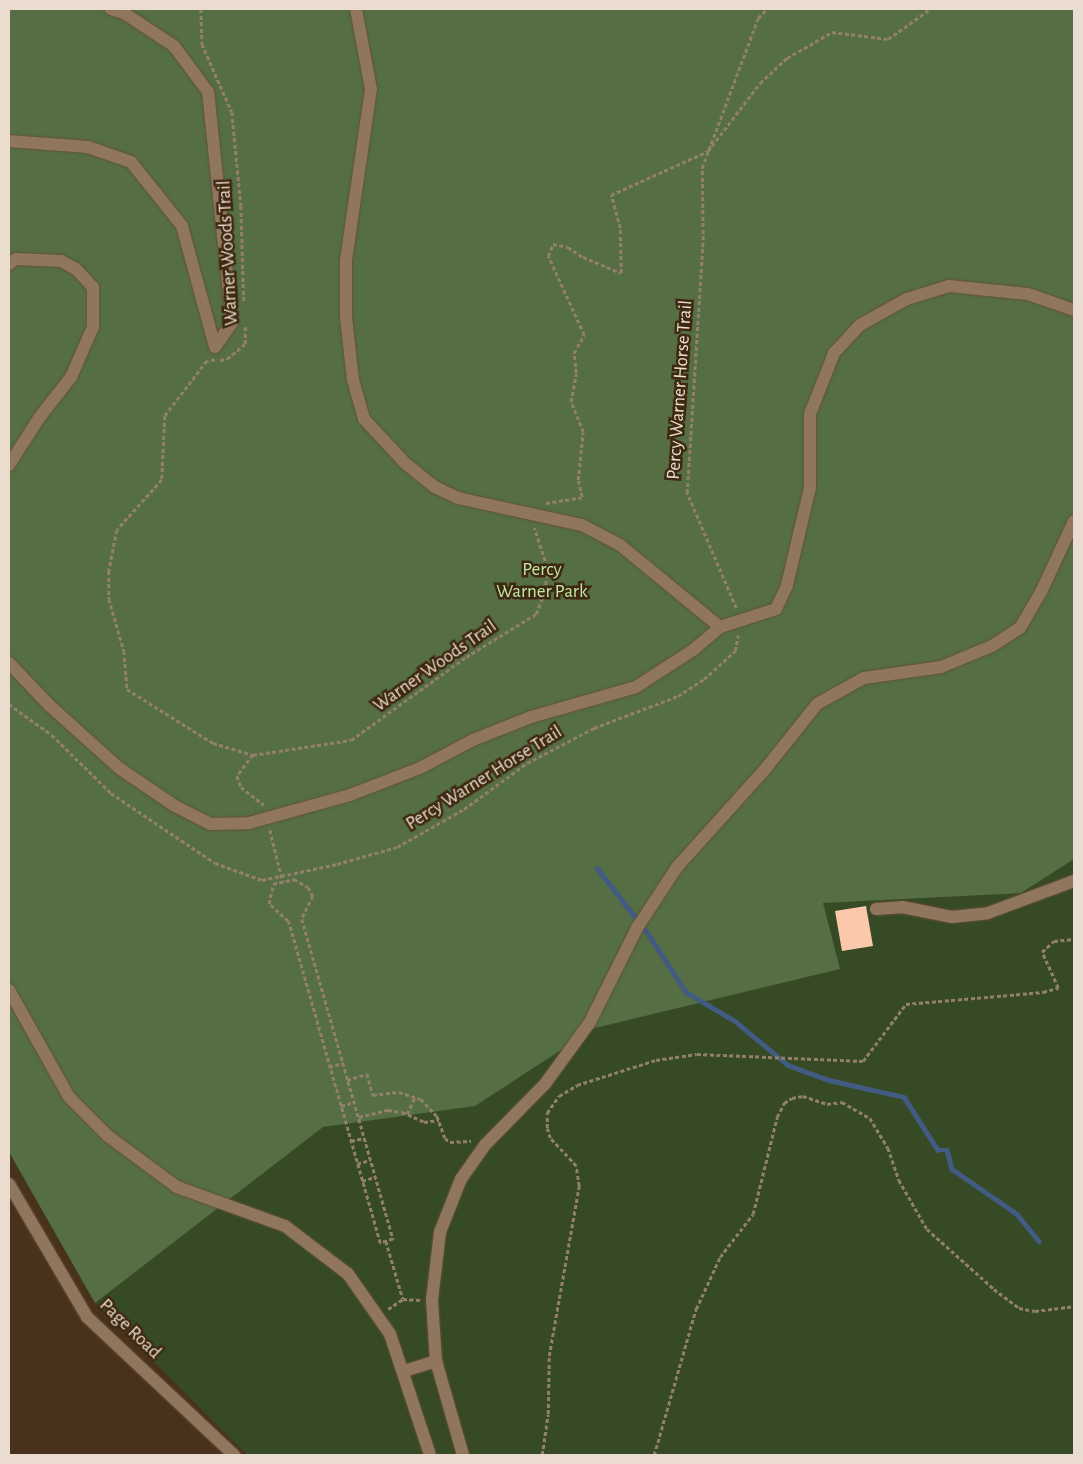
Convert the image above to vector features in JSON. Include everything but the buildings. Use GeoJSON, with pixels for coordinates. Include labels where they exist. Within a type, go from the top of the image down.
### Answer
{"type":"FeatureCollection","features":[{"type":"Feature","properties":{"kind":"street"},"geometry":{"type":"LineString","coordinates":[[9,141],[88,147],[131,162],[182,226],[215,347],[232,323],[208,92],[174,46],[124,13],[111,9]]}},
{"type":"Feature","properties":{"kind":"street"},"geometry":{"type":"LineString","coordinates":[[356,9],[370,89],[346,261],[346,317],[353,380],[364,419],[405,463],[435,488],[458,498],[582,525],[620,545],[720,626]]}},
{"type":"Feature","properties":{"kind":"street"},"geometry":{"type":"LineString","coordinates":[[9,264],[16,260],[61,261],[76,269],[93,287],[94,327],[71,376],[38,418],[9,465]]}},
{"type":"Feature","properties":{"kind":"street"},"geometry":{"type":"LineString","coordinates":[[9,662],[49,705],[119,768],[175,806],[210,824],[249,824],[350,796],[420,768],[473,740],[531,717],[636,687],[693,650],[720,626],[776,609],[788,585],[810,488],[810,414],[834,353],[860,325],[907,299],[948,286],[1028,294],[1074,310]]}},
{"type":"Feature","properties":{"kind":"street"},"geometry":{"type":"LineString","coordinates":[[463,1455],[436,1361],[432,1300],[436,1254],[449,1204],[462,1179],[493,1138],[546,1084],[590,1022],[637,928],[677,866],[766,768],[817,704],[864,678],[941,667],[992,646],[1020,628],[1042,590],[1074,521]]}},
{"type":"Feature","properties":{"kind":"street"},"geometry":{"type":"LineString","coordinates":[[876,909],[902,907],[952,917],[988,913],[1074,881]]}},
{"type":"Feature","properties":{"kind":"street"},"geometry":{"type":"LineString","coordinates":[[9,990],[70,1097],[108,1136],[177,1186],[285,1226],[317,1247],[348,1274],[390,1334],[404,1371],[430,1455]]}},
{"type":"Feature","properties":{"kind":"street","name":"Page Road"},"geometry":{"type":"LineString","coordinates":[[9,1184],[87,1317],[234,1455]]}},
{"type":"Feature","properties":{"kind":"street"},"geometry":{"type":"LineString","coordinates":[[404,1371],[436,1361]]}},
{"type":"Feature","properties":{"kind":"path","name":"Warner Woods Trail"},"geometry":{"type":"LineString","coordinates":[[201,9],[202,44],[232,112],[241,206],[245,311]]}},
{"type":"Feature","properties":{"kind":"path","name":"Percy Warner Horse Trail"},"geometry":{"type":"LineString","coordinates":[[9,704],[52,735],[111,793],[215,863],[262,880],[337,864],[396,847],[464,810],[527,763],[594,728],[678,696],[704,679],[735,651],[740,620],[687,493],[703,240],[702,168],[758,18],[766,9]]}},
{"type":"Feature","properties":{"kind":"path"},"geometry":{"type":"LineString","coordinates":[[534,515],[547,502],[582,497],[578,480],[583,432],[571,402],[576,373],[574,353],[584,334],[548,256],[553,244],[568,247],[583,257],[620,273],[620,228],[610,195],[708,151],[760,83],[787,58],[832,32],[888,39],[930,9]]}},
{"type":"Feature","properties":{"kind":"path","name":"Warner Woods Trail"},"geometry":{"type":"LineString","coordinates":[[245,319],[245,344],[227,359],[207,361],[166,416],[162,480],[117,530],[109,571],[109,599],[124,651],[127,689],[213,743],[252,755],[351,740],[466,657],[536,614],[545,591],[547,567],[532,524],[534,515]]}},
{"type":"Feature","properties":{"kind":"path"},"geometry":{"type":"LineString","coordinates":[[252,755],[237,776],[241,787],[263,803],[283,882]]}},
{"type":"Feature","properties":{"kind":"path"},"geometry":{"type":"LineString","coordinates":[[294,879],[312,892],[313,902],[304,909],[302,919],[393,1239],[380,1243],[288,922],[269,904],[273,884],[283,882],[294,879]]}},
{"type":"Feature","properties":{"kind":"path"},"geometry":{"type":"LineString","coordinates":[[542,1455],[548,1414],[550,1356],[580,1174],[572,1159],[550,1138],[546,1120],[551,1104],[578,1085],[656,1060],[697,1054],[863,1061],[906,1004],[1052,991],[1058,985],[1042,952],[1054,941],[1074,939]]}},
{"type":"Feature","properties":{"kind":"path"},"geometry":{"type":"LineString","coordinates":[[329,1067],[342,1063]]}},
{"type":"Feature","properties":{"kind":"path"},"geometry":{"type":"LineString","coordinates":[[347,1080],[367,1074],[373,1095],[398,1092],[422,1099],[439,1120],[445,1138],[450,1142],[493,1138]]}},
{"type":"Feature","properties":{"kind":"path"},"geometry":{"type":"LineString","coordinates":[[407,1114],[415,1096]]}},
{"type":"Feature","properties":{"kind":"path"},"geometry":{"type":"LineString","coordinates":[[654,1455],[696,1309],[720,1257],[753,1214],[777,1117],[784,1103],[792,1098],[803,1096],[827,1104],[842,1102],[870,1118],[888,1148],[899,1180],[927,1228],[994,1289],[1019,1308],[1035,1311],[1074,1306]]}},
{"type":"Feature","properties":{"kind":"path"},"geometry":{"type":"LineString","coordinates":[[340,1106],[354,1102]]}},
{"type":"Feature","properties":{"kind":"path"},"geometry":{"type":"LineString","coordinates":[[358,1118],[388,1110],[407,1114],[424,1122],[439,1120]]}},
{"type":"Feature","properties":{"kind":"path"},"geometry":{"type":"LineString","coordinates":[[350,1141],[364,1138]]}},
{"type":"Feature","properties":{"kind":"path"},"geometry":{"type":"LineString","coordinates":[[357,1164],[370,1160]]}},
{"type":"Feature","properties":{"kind":"path"},"geometry":{"type":"LineString","coordinates":[[362,1181],[375,1177]]}},
{"type":"Feature","properties":{"kind":"path"},"geometry":{"type":"LineString","coordinates":[[386,1241],[403,1299]]}},
{"type":"Feature","properties":{"kind":"path"},"geometry":{"type":"LineString","coordinates":[[378,1315],[403,1299],[432,1300]]}},
{"type":"Feature","properties":{"kind":"green space","name":"Percy Warner Park"},"geometry":{"type":"Polygon","coordinates":[[[9,9],[1074,9],[1074,1455],[247,1455],[95,1303],[9,1152],[9,9]]]}},
{"type":"Feature","properties":{"kind":"green space","name":"Percy Warner Park"},"geometry":{"type":"Polygon","coordinates":[[[9,9],[1074,9],[1074,859],[1021,893],[823,903],[840,969],[595,1028],[475,1106],[323,1127],[95,1303],[9,1152],[9,9]]]}},
{"type":"Feature","properties":{"kind":"waterway"},"geometry":{"type":"LineString","coordinates":[[597,868],[647,932],[686,992],[735,1021],[788,1065],[829,1080],[904,1097],[938,1150],[947,1150],[952,1169],[1017,1214],[1039,1241]]}}]}
